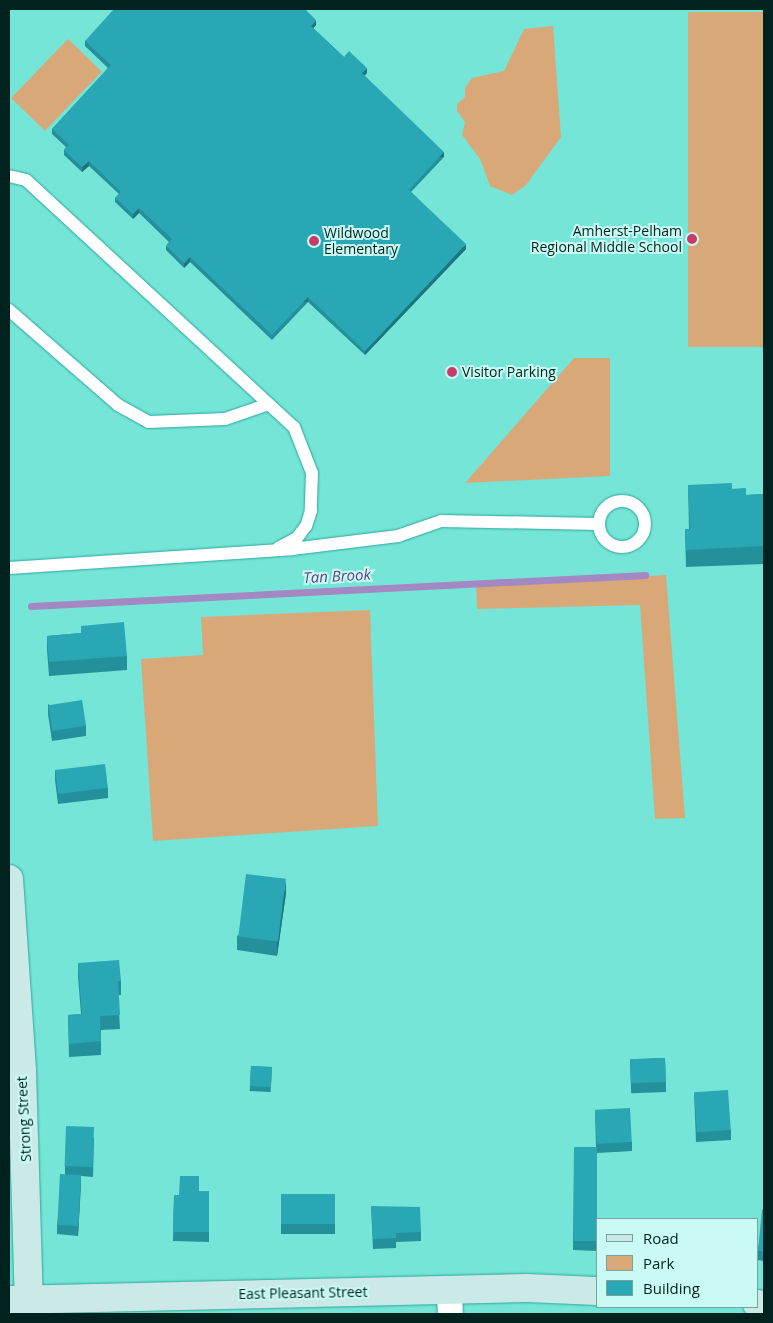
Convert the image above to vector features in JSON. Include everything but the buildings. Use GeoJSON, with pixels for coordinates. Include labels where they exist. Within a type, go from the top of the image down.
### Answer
{"type":"FeatureCollection","features":[{"type":"Feature","properties":{"kind":"main road","name":"Strong Street"},"geometry":{"type":"LineString","coordinates":[[9,896],[22,1070],[19,1300]]}},
{"type":"Feature","properties":{"kind":"main road","name":"East Pleasant Street"},"geometry":{"type":"LineString","coordinates":[[19,1300],[450,1302],[596,1291]]}},
{"type":"Feature","properties":{"kind":"lane"},"geometry":{"type":"LineString","coordinates":[[9,176],[26,180],[294,427],[312,473],[311,511],[306,526],[297,538],[284,546],[269,550]]}},
{"type":"Feature","properties":{"kind":"lane"},"geometry":{"type":"LineString","coordinates":[[9,310],[118,405],[150,422],[225,419],[269,404]]}},
{"type":"Feature","properties":{"kind":"lane"},"geometry":{"type":"LineString","coordinates":[[9,568],[269,550],[398,536],[441,521],[598,524]]}},
{"type":"Feature","properties":{"kind":"green space"},"geometry":{"type":"Polygon","coordinates":[[[688,12],[764,12],[764,347],[688,347],[688,12]]]}},
{"type":"Feature","properties":{"kind":"green space"},"geometry":{"type":"Polygon","coordinates":[[[553,26],[561,137],[526,185],[512,195],[490,186],[480,159],[462,135],[465,122],[457,111],[457,104],[465,97],[465,88],[472,78],[504,71],[524,29],[553,26]]]}},
{"type":"Feature","properties":{"kind":"green space"},"geometry":{"type":"Polygon","coordinates":[[[68,39],[102,72],[45,131],[11,98],[68,39]]]}},
{"type":"Feature","properties":{"kind":"green space"},"geometry":{"type":"Polygon","coordinates":[[[574,358],[610,358],[610,476],[465,483],[574,358]]]}},
{"type":"Feature","properties":{"kind":"green space"},"geometry":{"type":"Polygon","coordinates":[[[666,575],[685,818],[655,819],[640,605],[477,609],[476,585],[666,575]]]}},
{"type":"Feature","properties":{"kind":"green space"},"geometry":{"type":"Polygon","coordinates":[[[370,610],[378,826],[153,841],[141,659],[203,655],[201,617],[370,610]]]}},
{"type":"Feature","properties":{"kind":"waterway","name":"Tan Brook"},"geometry":{"type":"LineString","coordinates":[[31,606],[645,575]]}},
{"type":"Feature","properties":{"kind":"place","name":"Amherst-Pelham Regional Middle School"},"geometry":{"type":"Point","coordinates":[692,239]}},
{"type":"Feature","properties":{"kind":"place","name":"Wildwood Elementary"},"geometry":{"type":"Point","coordinates":[314,241]}},
{"type":"Feature","properties":{"kind":"place","name":"Visitor Parking"},"geometry":{"type":"Point","coordinates":[452,372]}}]}
